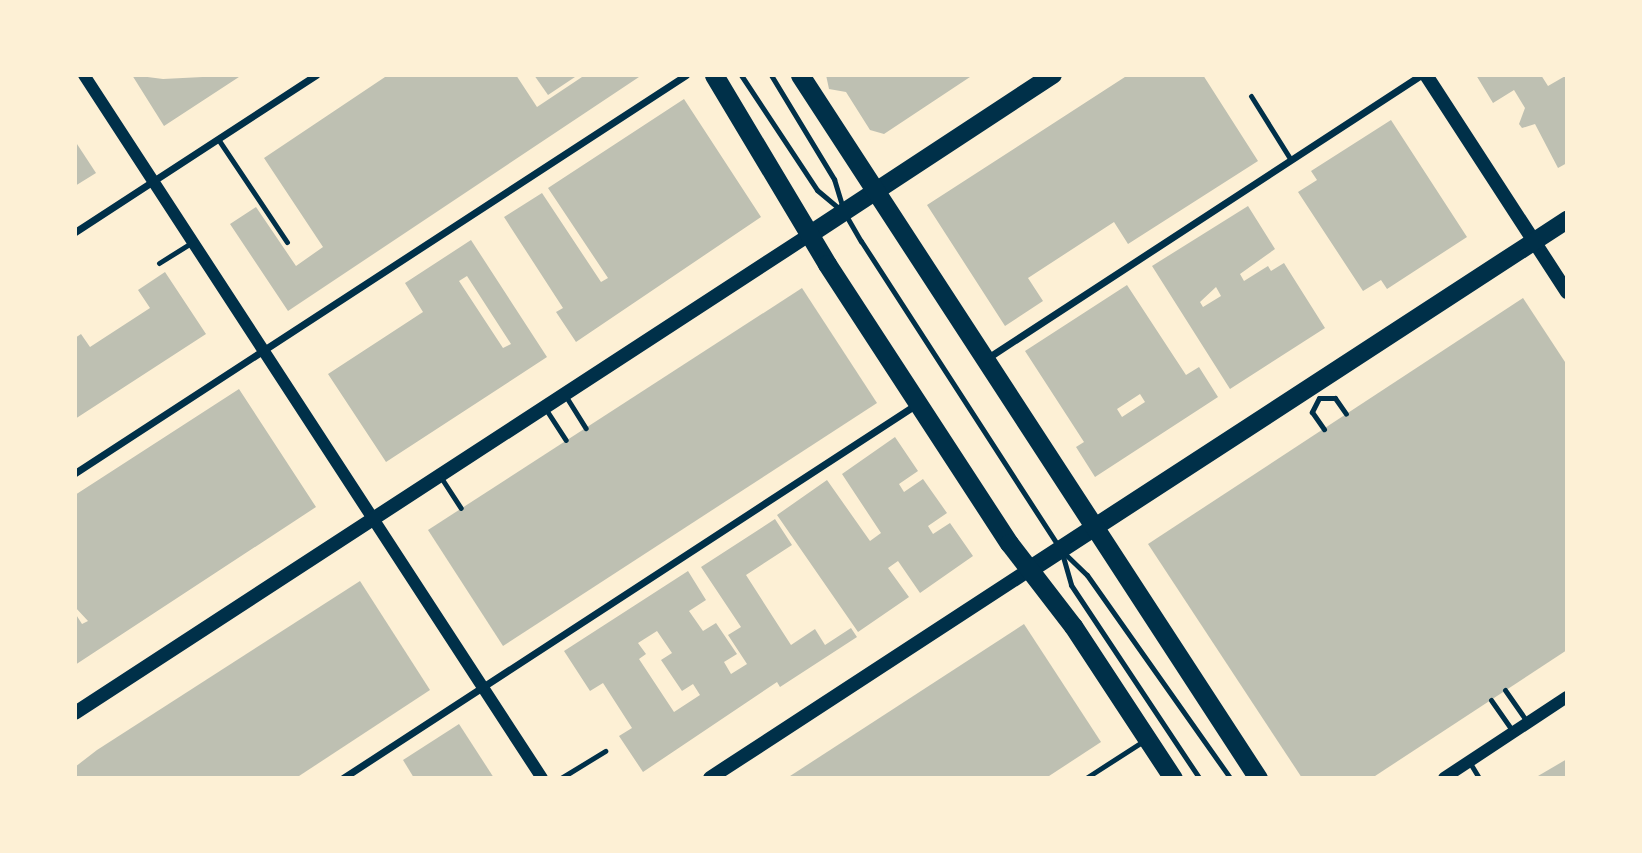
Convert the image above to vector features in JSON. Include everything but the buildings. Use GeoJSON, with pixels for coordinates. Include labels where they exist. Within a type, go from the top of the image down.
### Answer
{"type":"FeatureCollection","features":[{"type":"Feature","properties":{"kind":"highway"},"geometry":{"type":"LineString","coordinates":[[714,75],[809,235],[917,404],[1029,570],[1073,626],[1173,778]]}},
{"type":"Feature","properties":{"kind":"highway"},"geometry":{"type":"LineString","coordinates":[[800,75],[1258,778]]}},
{"type":"Feature","properties":{"kind":"main road"},"geometry":{"type":"LineString","coordinates":[[75,713],[1053,75]]}},
{"type":"Feature","properties":{"kind":"main road"},"geometry":{"type":"LineString","coordinates":[[1423,75],[1567,292]]}},
{"type":"Feature","properties":{"kind":"main road"},"geometry":{"type":"LineString","coordinates":[[710,778],[1029,570],[1316,393],[1567,220]]}},
{"type":"Feature","properties":{"kind":"street"},"geometry":{"type":"LineString","coordinates":[[84,75],[542,778]]}},
{"type":"Feature","properties":{"kind":"street"},"geometry":{"type":"LineString","coordinates":[[75,232],[316,75]]}},
{"type":"Feature","properties":{"kind":"street"},"geometry":{"type":"LineString","coordinates":[[75,473],[686,75]]}},
{"type":"Feature","properties":{"kind":"street"},"geometry":{"type":"LineString","coordinates":[[986,359],[1423,75]]}},
{"type":"Feature","properties":{"kind":"street"},"geometry":{"type":"LineString","coordinates":[[343,778],[917,404]]}},
{"type":"Feature","properties":{"kind":"street"},"geometry":{"type":"LineString","coordinates":[[1444,778],[1567,697]]}},
{"type":"Feature","properties":{"kind":"lane"},"geometry":{"type":"LineString","coordinates":[[741,75],[817,190],[844,212]]}},
{"type":"Feature","properties":{"kind":"lane"},"geometry":{"type":"LineString","coordinates":[[771,75],[834,179],[844,212],[1061,550],[1087,575],[1230,778]]}},
{"type":"Feature","properties":{"kind":"lane"},"geometry":{"type":"LineString","coordinates":[[1251,96],[1291,160]]}},
{"type":"Feature","properties":{"kind":"lane"},"geometry":{"type":"LineString","coordinates":[[218,139],[287,242]]}},
{"type":"Feature","properties":{"kind":"lane"},"geometry":{"type":"LineString","coordinates":[[159,263],[193,241]]}},
{"type":"Feature","properties":{"kind":"lane"},"geometry":{"type":"LineString","coordinates":[[1324,429],[1312,412],[1316,393],[1335,398],[1346,414]]}},
{"type":"Feature","properties":{"kind":"lane"},"geometry":{"type":"LineString","coordinates":[[565,394],[586,428]]}},
{"type":"Feature","properties":{"kind":"lane"},"geometry":{"type":"LineString","coordinates":[[545,408],[566,440]]}},
{"type":"Feature","properties":{"kind":"lane"},"geometry":{"type":"LineString","coordinates":[[440,476],[461,508]]}},
{"type":"Feature","properties":{"kind":"lane"},"geometry":{"type":"LineString","coordinates":[[1061,550],[1071,585],[1199,778]]}},
{"type":"Feature","properties":{"kind":"lane"},"geometry":{"type":"LineString","coordinates":[[1505,690],[1528,723]]}},
{"type":"Feature","properties":{"kind":"lane"},"geometry":{"type":"LineString","coordinates":[[1491,700],[1513,732]]}},
{"type":"Feature","properties":{"kind":"lane"},"geometry":{"type":"LineString","coordinates":[[1086,778],[1147,738]]}},
{"type":"Feature","properties":{"kind":"lane"},"geometry":{"type":"LineString","coordinates":[[561,778],[605,751]]}},
{"type":"Feature","properties":{"kind":"lane"},"geometry":{"type":"LineString","coordinates":[[1469,761],[1479,778]]}}]}
